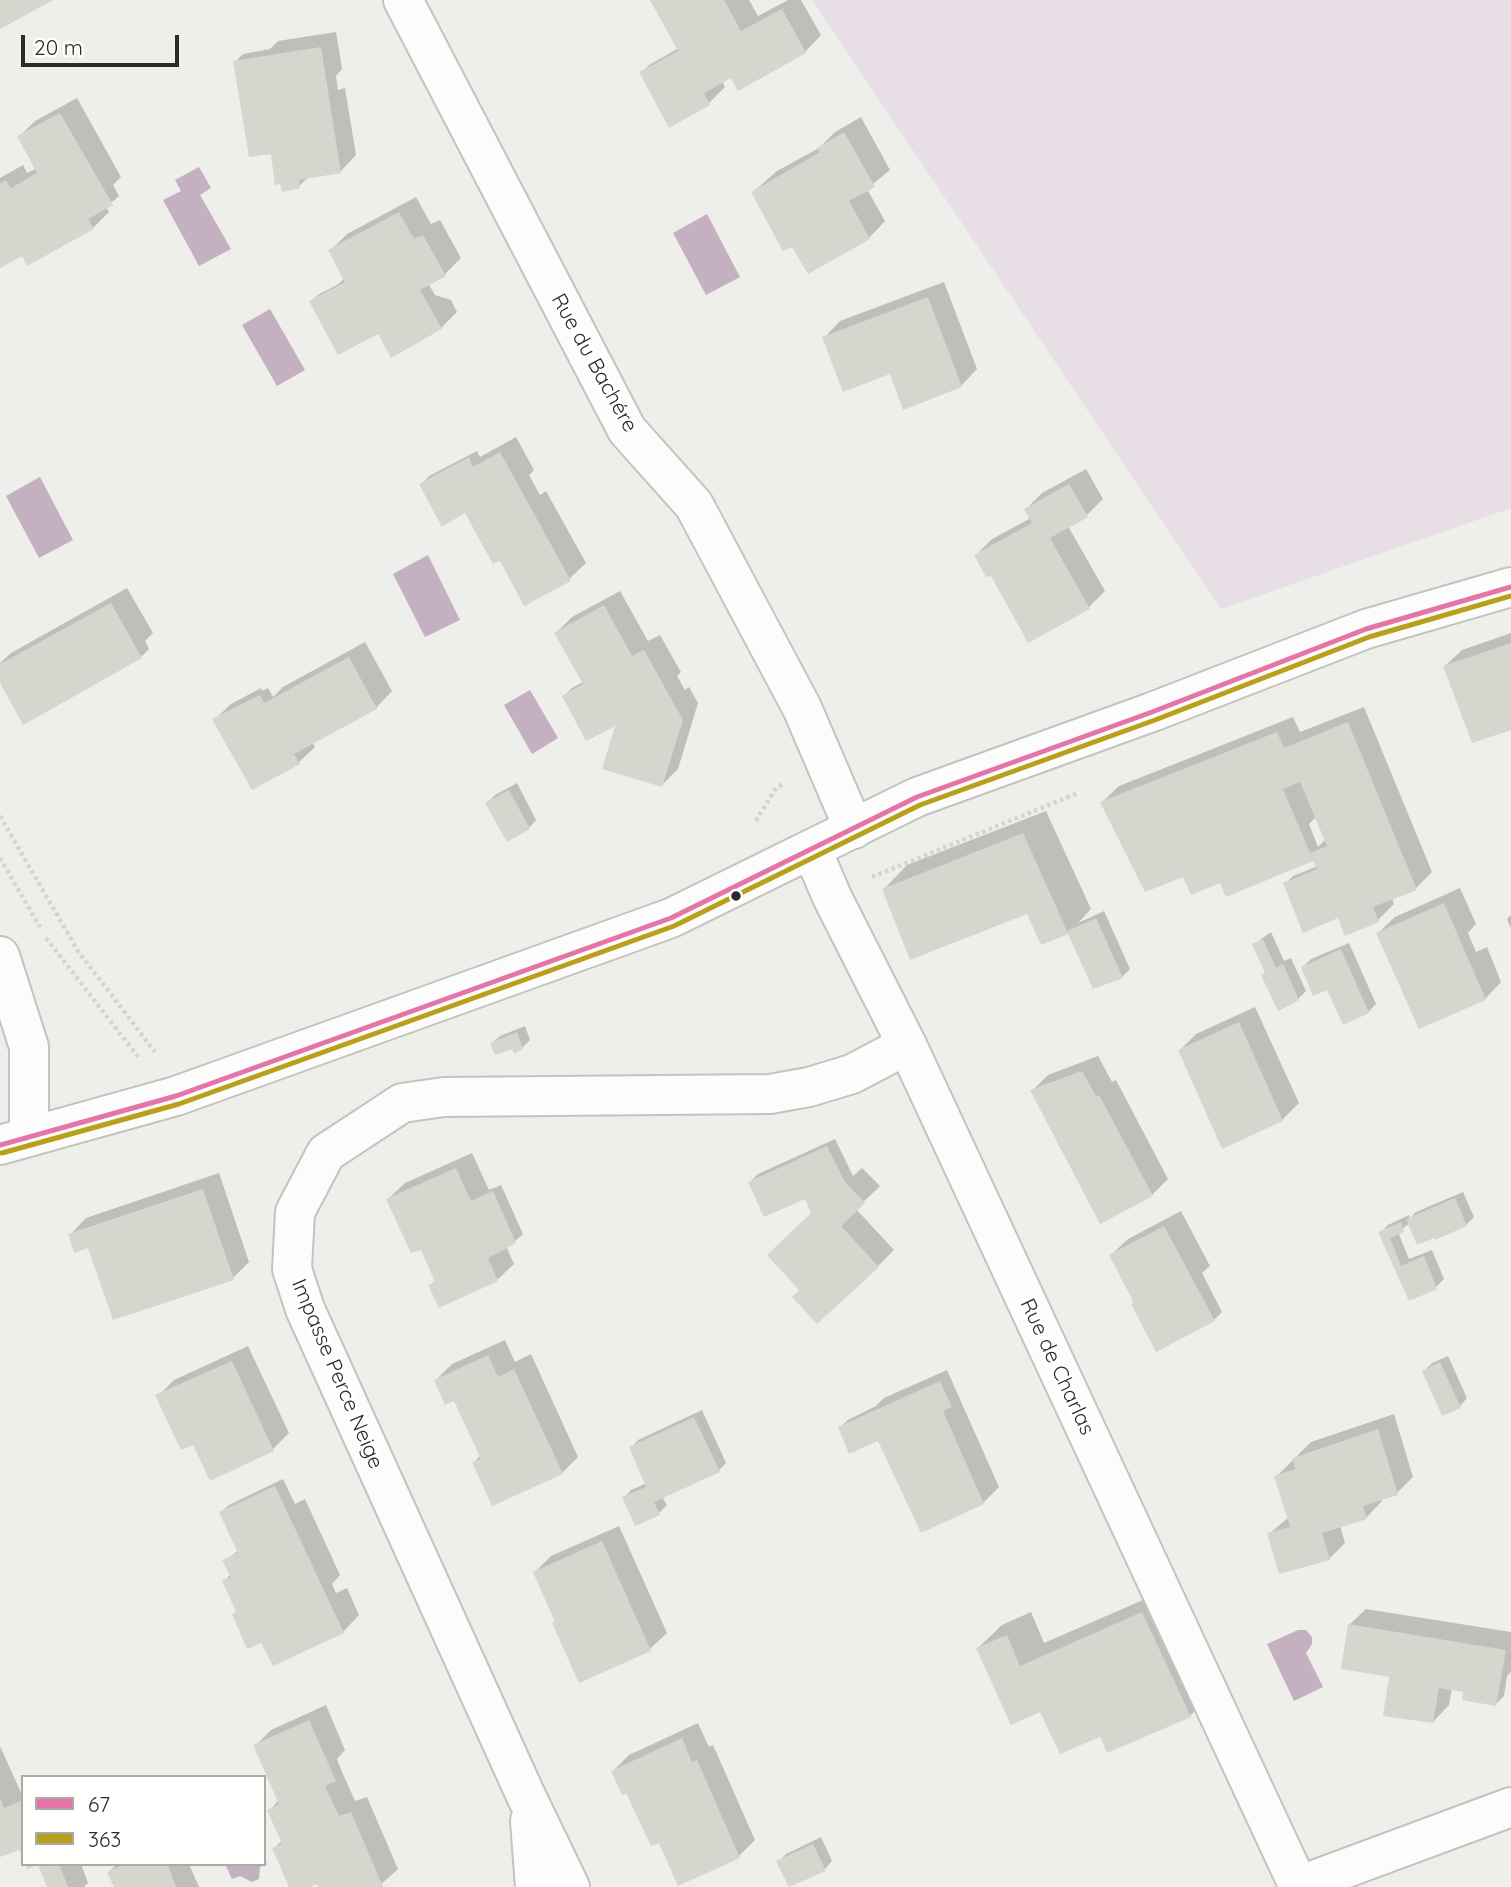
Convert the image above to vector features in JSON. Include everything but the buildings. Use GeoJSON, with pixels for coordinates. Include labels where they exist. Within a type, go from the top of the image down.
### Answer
{"type":"FeatureCollection","features":[{"type":"Feature","properties":{"kind":"street","name":"Rue du Bachére"},"geometry":{"type":"LineString","coordinates":[[403,0],[627,430],[694,505],[802,708],[854,829]]}},
{"type":"Feature","properties":{"kind":"street"},"geometry":{"type":"LineString","coordinates":[[0,956],[29,1046],[15,1140],[159,1100],[671,918],[917,797],[1152,712],[1366,629],[1511,587]]}},
{"type":"Feature","properties":{"kind":"street","name":"Rue de Charlas"},"geometry":{"type":"LineString","coordinates":[[812,850],[832,897],[906,1045],[1298,1886],[1511,1807]]}},
{"type":"Feature","properties":{"kind":"street","name":"Impasse Perce Neige"},"geometry":{"type":"LineString","coordinates":[[570,1887],[305,1309],[292,1269],[295,1212],[326,1153],[402,1104],[444,1097],[770,1094],[809,1087],[852,1074],[906,1045]]}},
{"type":"Feature","properties":{"kind":"street","name":"Impasse Perce Neige"},"geometry":{"type":"LineString","coordinates":[[527,1798],[535,1887]]}},
{"type":"Feature","properties":{"kind":"path"},"geometry":{"type":"LineString","coordinates":[[0,816],[78,951],[159,1056]]}},
{"type":"Feature","properties":{"kind":"path"},"geometry":{"type":"LineString","coordinates":[[0,858],[51,947],[148,1068],[159,1100]]}},
{"type":"Feature","properties":{"kind":"shaded area"},"geometry":{"type":"Polygon","coordinates":[[[812,0],[1511,0],[1511,508],[1221,609],[812,0]]]}},
{"type":"Feature","properties":{"kind":"shaded area"},"geometry":{"type":"Polygon","coordinates":[[[199,167],[211,188],[200,195],[231,249],[199,266],[163,200],[181,191],[175,180],[199,167]]]}},
{"type":"Feature","properties":{"kind":"shaded area"},"geometry":{"type":"Polygon","coordinates":[[[707,214],[740,277],[706,295],[673,233],[707,214]]]}},
{"type":"Feature","properties":{"kind":"shaded area"},"geometry":{"type":"Polygon","coordinates":[[[270,309],[305,370],[277,386],[242,325],[270,309]]]}},
{"type":"Feature","properties":{"kind":"shaded area"},"geometry":{"type":"Polygon","coordinates":[[[40,477],[73,540],[39,558],[6,496],[40,477]]]}},
{"type":"Feature","properties":{"kind":"shaded area"},"geometry":{"type":"Polygon","coordinates":[[[428,555],[460,620],[425,637],[393,574],[428,555]]]}},
{"type":"Feature","properties":{"kind":"shaded area"},"geometry":{"type":"Polygon","coordinates":[[[530,690],[558,738],[532,754],[504,705],[530,690]]]}},
{"type":"Feature","properties":{"kind":"shaded area"},"geometry":{"type":"Polygon","coordinates":[[[1298,1630],[1306,1630],[1312,1637],[1312,1644],[1306,1653],[1323,1687],[1294,1701],[1267,1644],[1298,1630]]]}},
{"type":"Feature","properties":{"kind":"shaded area"},"geometry":{"type":"Polygon","coordinates":[[[226,1866],[262,1866],[259,1879],[252,1882],[240,1876],[232,1879],[226,1866]]]}},
{"type":"Feature","properties":{"kind":"transit line","name":"67"},"geometry":{"type":"LineString","coordinates":[[0,1145],[176,1096],[671,918],[917,797],[1152,712],[1366,629],[1511,587]]}},
{"type":"Feature","properties":{"kind":"transit line","name":"363"},"geometry":{"type":"LineString","coordinates":[[2,1153],[179,1104],[674,926],[920,805],[1155,720],[1369,637],[1511,596]]}}]}
